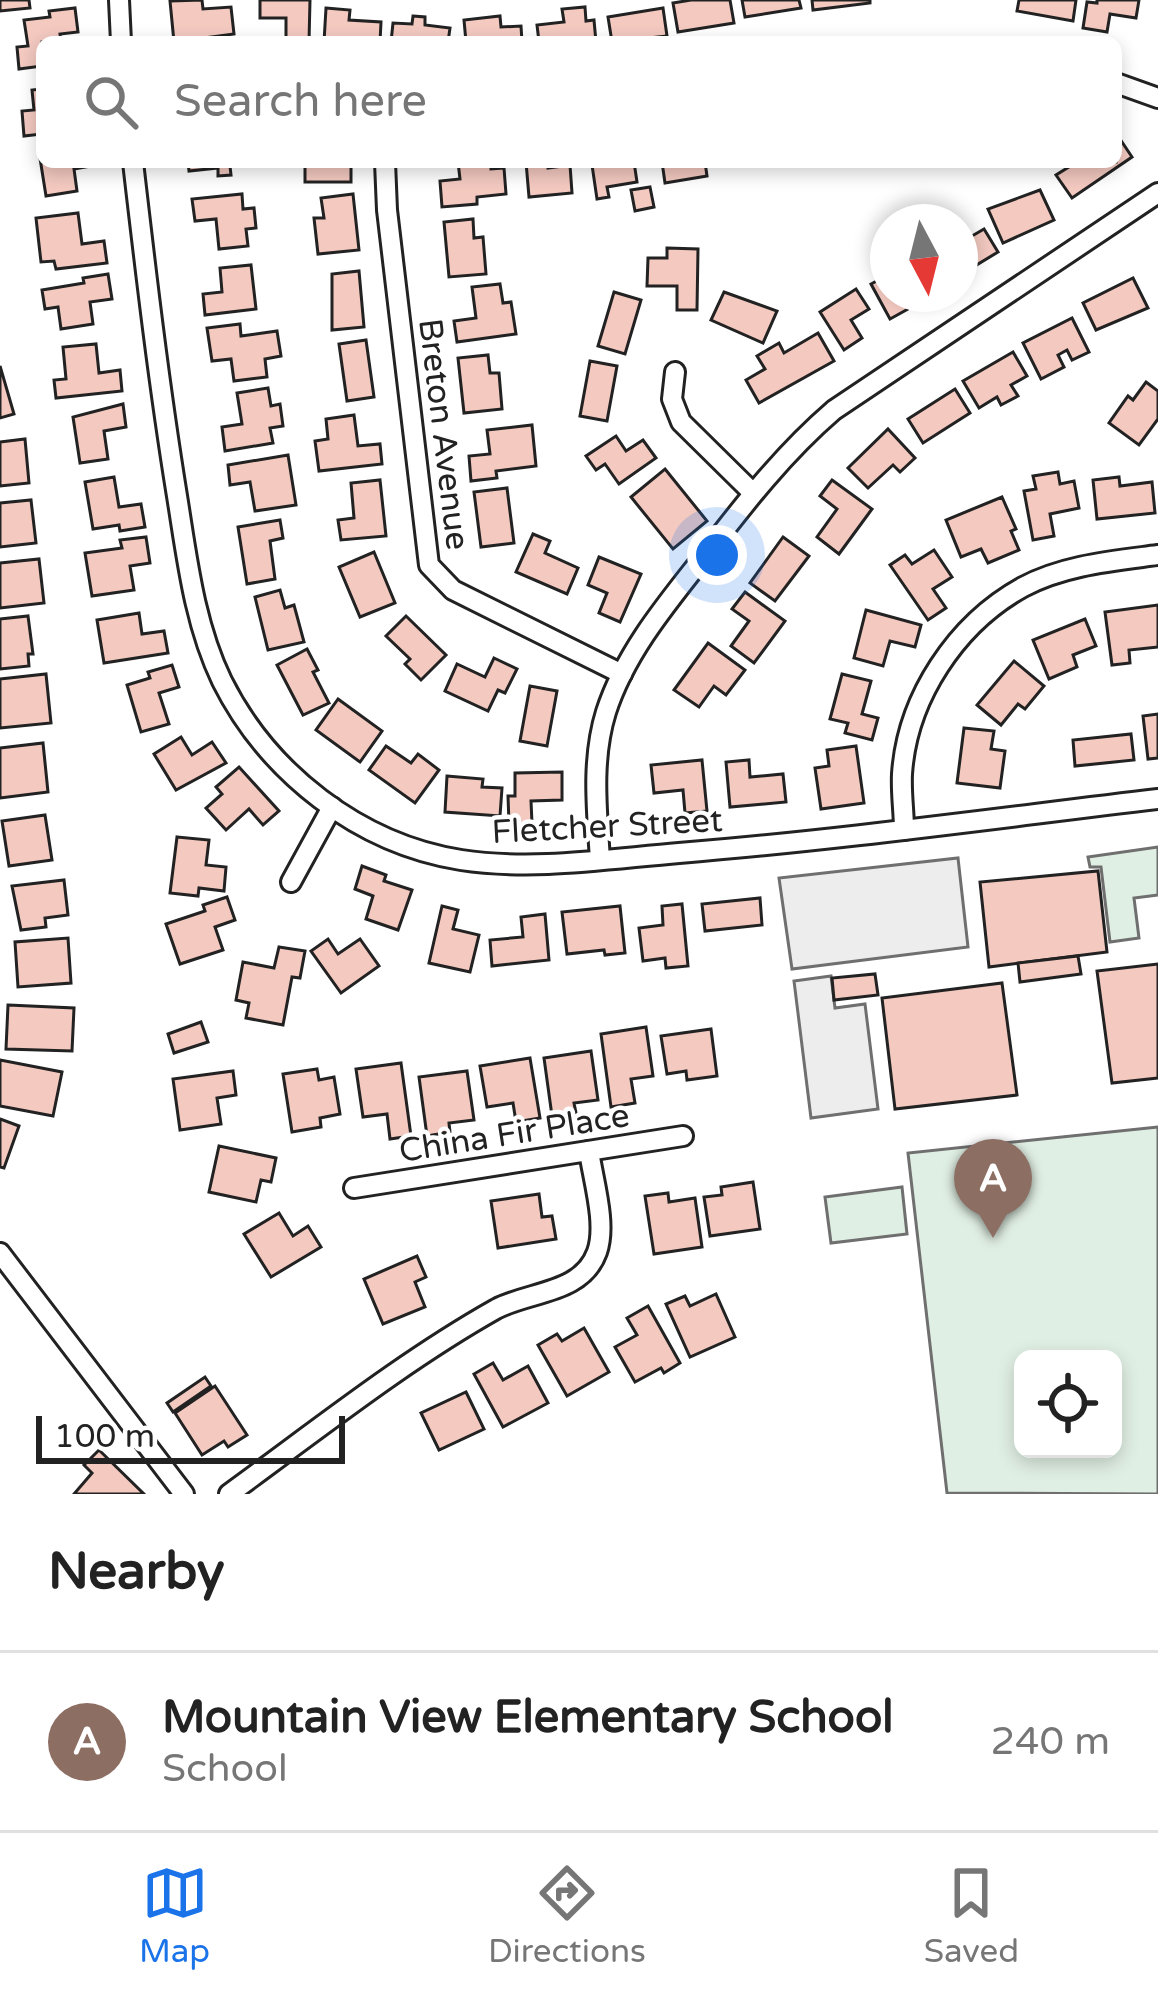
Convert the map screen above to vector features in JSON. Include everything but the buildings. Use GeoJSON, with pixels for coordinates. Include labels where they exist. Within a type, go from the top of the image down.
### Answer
{"type":"FeatureCollection","features":[{"type":"Feature","properties":{"kind":"street"},"geometry":{"type":"LineString","coordinates":[[119,0],[122,36]]}},
{"type":"Feature","properties":{"kind":"street"},"geometry":{"type":"LineString","coordinates":[[1122,85],[1158,98]]}},
{"type":"Feature","properties":{"kind":"street","name":"Fletcher Street"},"geometry":{"type":"LineString","coordinates":[[134,168],[158,376],[204,635],[222,681],[250,728],[301,783],[332,807],[395,841],[458,860],[521,865],[904,830],[1158,799]]}},
{"type":"Feature","properties":{"kind":"street","name":"Breton Avenue"},"geometry":{"type":"LineString","coordinates":[[385,168],[429,565],[453,590],[622,674]]}},
{"type":"Feature","properties":{"kind":"street"},"geometry":{"type":"LineString","coordinates":[[600,860],[597,756],[606,714],[622,674],[659,614],[753,493],[795,443],[835,410],[1158,193]]}},
{"type":"Feature","properties":{"kind":"street"},"geometry":{"type":"LineString","coordinates":[[675,372],[672,399],[681,422],[753,493]]}},
{"type":"Feature","properties":{"kind":"street"},"geometry":{"type":"LineString","coordinates":[[904,830],[902,773],[914,717],[941,662],[978,620],[1024,587],[1070,569],[1158,555]]}},
{"type":"Feature","properties":{"kind":"street"},"geometry":{"type":"LineString","coordinates":[[291,881],[332,807]]}},
{"type":"Feature","properties":{"kind":"street","name":"China Fir Place"},"geometry":{"type":"LineString","coordinates":[[354,1188],[683,1136]]}},
{"type":"Feature","properties":{"kind":"street"},"geometry":{"type":"LineString","coordinates":[[229,1494],[440,1342],[502,1306],[566,1286],[583,1274],[597,1252],[600,1231],[590,1151]]}},
{"type":"Feature","properties":{"kind":"street"},"geometry":{"type":"LineString","coordinates":[[0,1252],[184,1494]]}},
{"type":"Feature","properties":{"kind":"green space"},"geometry":{"type":"Polygon","coordinates":[[[1158,847],[1158,895],[1134,898],[1139,938],[1110,942],[1101,867],[1090,867],[1088,857],[1158,847]]]}},
{"type":"Feature","properties":{"kind":"green space"},"geometry":{"type":"Polygon","coordinates":[[[1158,1127],[1158,1494],[947,1493],[908,1153],[1158,1127]]]}},
{"type":"Feature","properties":{"kind":"green space"},"geometry":{"type":"Polygon","coordinates":[[[902,1187],[907,1234],[831,1243],[825,1197],[902,1187]]]}},
{"type":"Feature","properties":{"kind":"shaded area"},"geometry":{"type":"Polygon","coordinates":[[[958,858],[968,947],[792,969],[779,878],[958,858]]]}},
{"type":"Feature","properties":{"kind":"shaded area"},"geometry":{"type":"Polygon","coordinates":[[[831,976],[835,1008],[865,1004],[878,1109],[811,1118],[794,981],[831,976]]]}},
{"type":"Feature","properties":{"kind":"place","name":"Mountain View Elementary School"},"geometry":{"type":"Point","coordinates":[993,1238]}}]}
